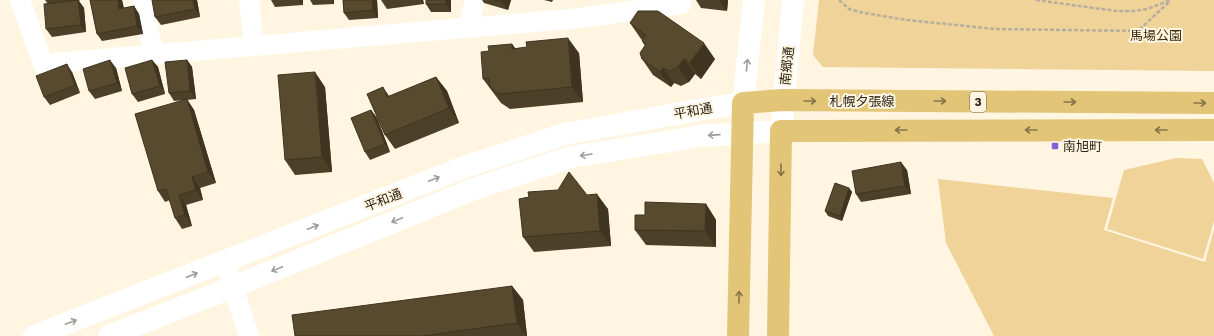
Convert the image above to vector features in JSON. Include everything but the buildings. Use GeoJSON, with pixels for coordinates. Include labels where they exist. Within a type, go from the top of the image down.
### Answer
{"type":"FeatureCollection","features":[{"type":"Feature","properties":{"kind":"main road","name":"札幌夕張線"},"geometry":{"type":"LineString","coordinates":[[743,103],[783,100],[1214,103]]}},
{"type":"Feature","properties":{"kind":"main road"},"geometry":{"type":"LineString","coordinates":[[738,336],[743,103]]}},
{"type":"Feature","properties":{"kind":"main road","name":"3"},"geometry":{"type":"LineString","coordinates":[[781,131],[1214,130]]}},
{"type":"Feature","properties":{"kind":"main road"},"geometry":{"type":"LineString","coordinates":[[778,336],[781,131]]}},
{"type":"Feature","properties":{"kind":"street"},"geometry":{"type":"LineString","coordinates":[[20,0],[43,64],[468,27],[582,9],[681,4],[682,0]]}},
{"type":"Feature","properties":{"kind":"street"},"geometry":{"type":"LineString","coordinates":[[142,0],[154,55]]}},
{"type":"Feature","properties":{"kind":"street"},"geometry":{"type":"LineString","coordinates":[[249,0],[254,45]]}},
{"type":"Feature","properties":{"kind":"street"},"geometry":{"type":"LineString","coordinates":[[468,27],[475,0]]}},
{"type":"Feature","properties":{"kind":"street"},"geometry":{"type":"LineString","coordinates":[[743,103],[754,0]]}},
{"type":"Feature","properties":{"kind":"street","name":"南郷通"},"geometry":{"type":"LineString","coordinates":[[781,131],[794,0]]}},
{"type":"Feature","properties":{"kind":"street","name":"平和通"},"geometry":{"type":"LineString","coordinates":[[34,336],[467,166],[566,134],[743,103]]}},
{"type":"Feature","properties":{"kind":"street","name":"平和通"},"geometry":{"type":"LineString","coordinates":[[109,336],[479,187],[572,157],[701,136],[781,131]]}},
{"type":"Feature","properties":{"kind":"street"},"geometry":{"type":"LineString","coordinates":[[225,262],[249,336]]}},
{"type":"Feature","properties":{"kind":"path"},"geometry":{"type":"LineString","coordinates":[[839,0],[849,9],[908,20],[995,29],[1138,31],[1170,1]]}},
{"type":"Feature","properties":{"kind":"path"},"geometry":{"type":"LineString","coordinates":[[1036,0],[1116,11],[1146,9],[1170,1]]}},
{"type":"Feature","properties":{"kind":"green space","name":"馬場公園"},"geometry":{"type":"Polygon","coordinates":[[[819,0],[1214,0],[1214,71],[823,67],[813,55],[819,0]]]}},
{"type":"Feature","properties":{"kind":"green space"},"geometry":{"type":"Polygon","coordinates":[[[1176,158],[1202,159],[1214,183],[1214,221],[1203,259],[1107,229],[1124,170],[1176,158]]]}},
{"type":"Feature","properties":{"kind":"green space"},"geometry":{"type":"Polygon","coordinates":[[[938,179],[1113,198],[1104,230],[1205,262],[1214,229],[1214,336],[994,336],[946,243],[938,179]]]}},
{"type":"Feature","properties":{"kind":"place","name":"南旭町"},"geometry":{"type":"Point","coordinates":[1055,146]}}]}
